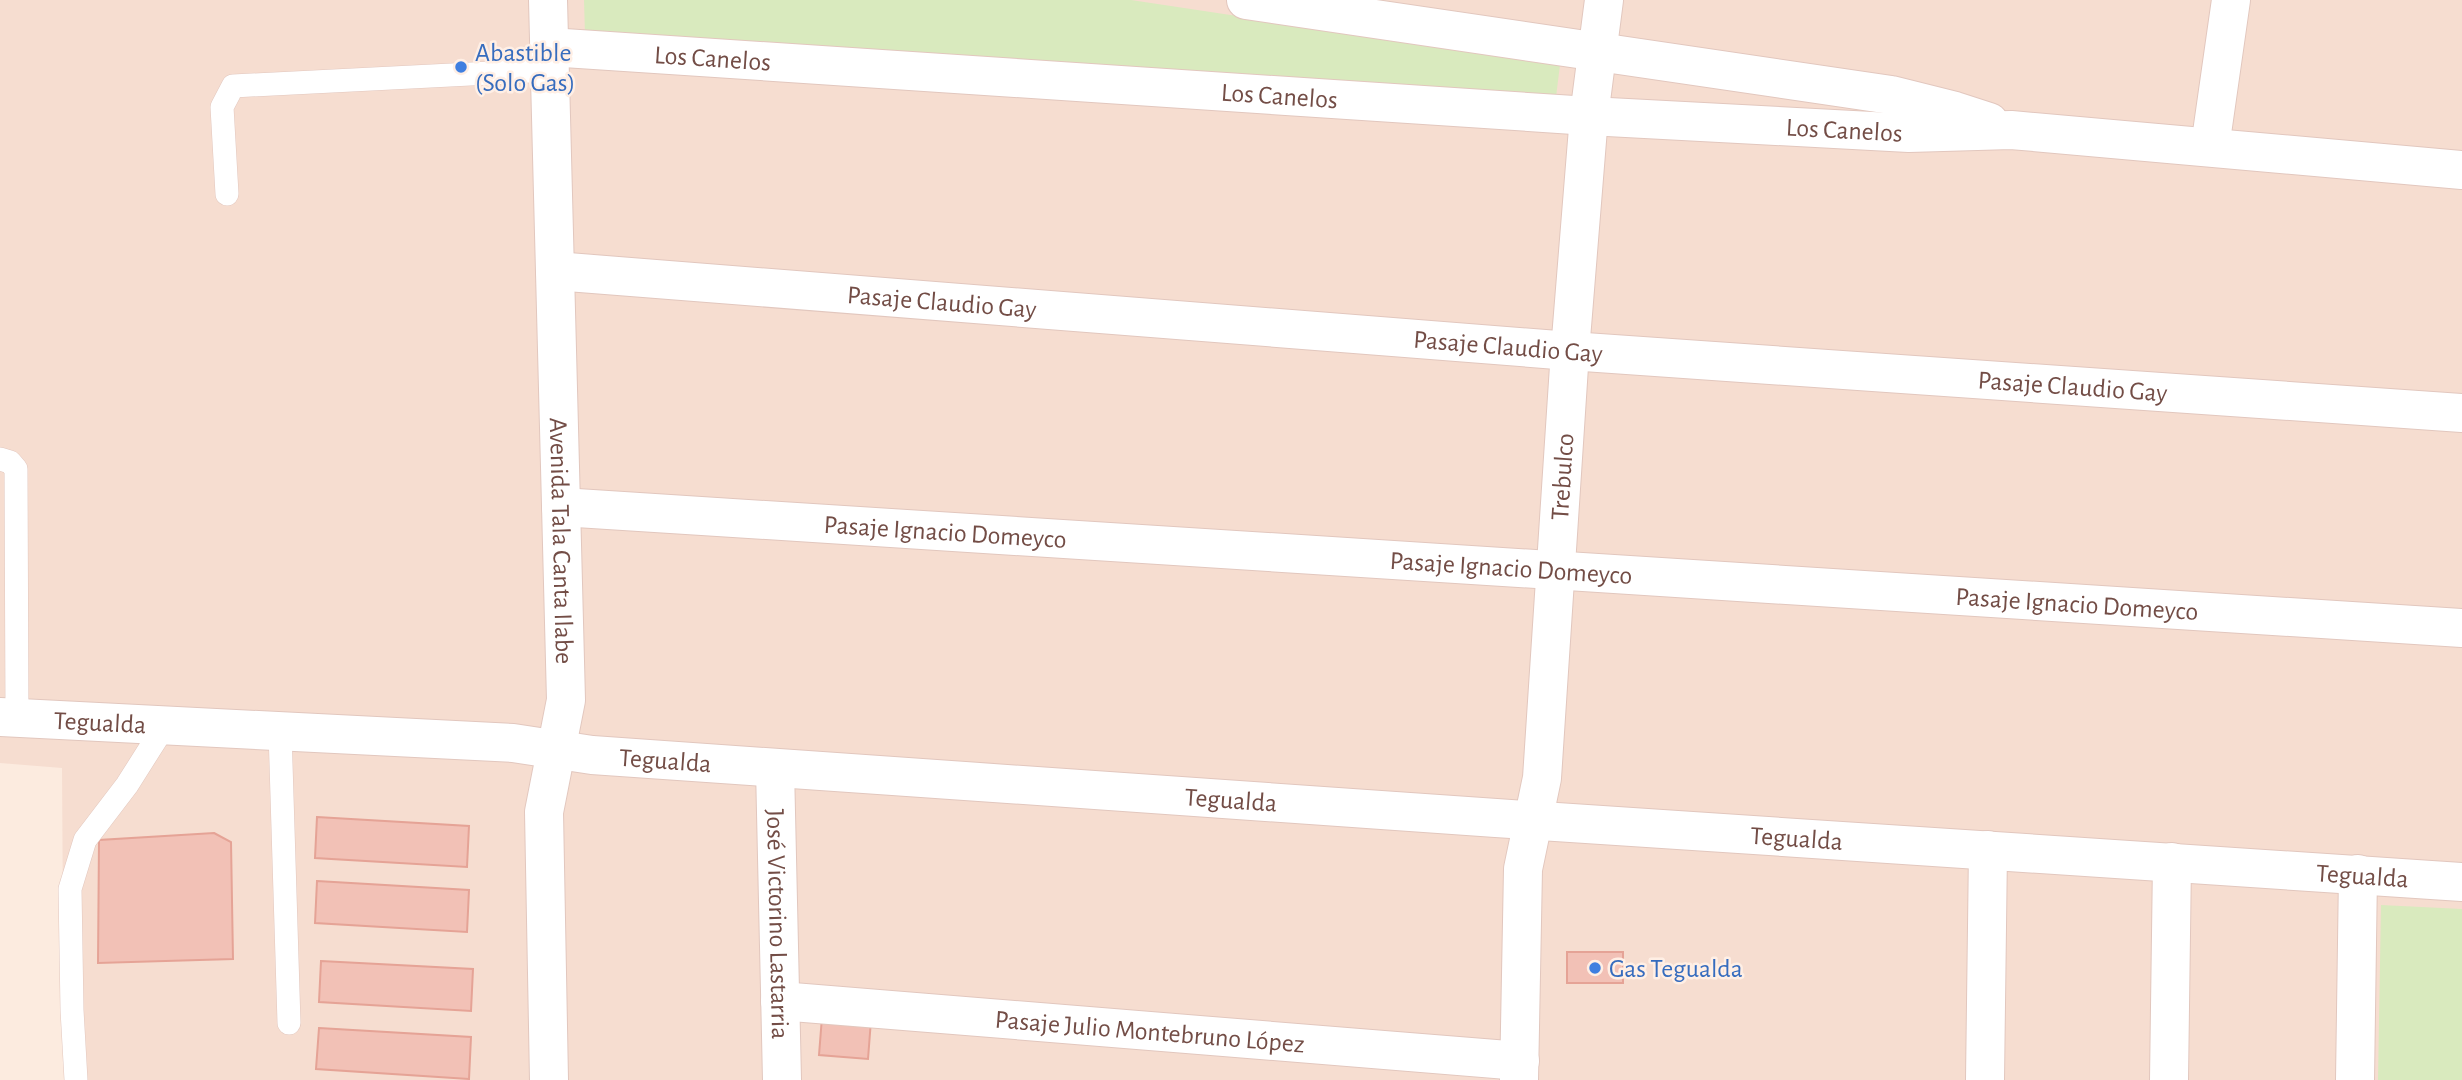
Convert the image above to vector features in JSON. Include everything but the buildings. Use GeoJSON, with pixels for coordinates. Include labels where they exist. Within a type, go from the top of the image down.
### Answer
{"type":"FeatureCollection","features":[{"type":"Feature","properties":{"kind":"street","name":"Avenida Tala Canta Ilabe"},"geometry":{"type":"LineString","coordinates":[[548,0],[566,700],[544,812],[549,1080]]}},
{"type":"Feature","properties":{"kind":"street","name":"Los Canelos"},"geometry":{"type":"LineString","coordinates":[[1246,0],[1891,95],[1955,111],[2011,130]]}},
{"type":"Feature","properties":{"kind":"street","name":"Trebulco"},"geometry":{"type":"LineString","coordinates":[[1520,1070],[1523,869],[1542,778],[1570,351],[1589,116],[1604,0]]}},
{"type":"Feature","properties":{"kind":"street"},"geometry":{"type":"LineString","coordinates":[[2210,147],[2231,0]]}},
{"type":"Feature","properties":{"kind":"street","name":"Los Canelos"},"geometry":{"type":"LineString","coordinates":[[549,59],[1909,133],[2011,130],[2462,170]]}},
{"type":"Feature","properties":{"kind":"street","name":"Pasaje Claudio Gay"},"geometry":{"type":"LineString","coordinates":[[555,271],[1570,351],[2462,413]]}},
{"type":"Feature","properties":{"kind":"street","name":"Pasaje Ignacio Domeyco"},"geometry":{"type":"LineString","coordinates":[[561,507],[2462,628]]}},
{"type":"Feature","properties":{"kind":"street","name":"Tegualda"},"geometry":{"type":"LineString","coordinates":[[9,717],[513,743],[592,755],[2462,882]]}},
{"type":"Feature","properties":{"kind":"street","name":"José Victorino Lastarria"},"geometry":{"type":"LineString","coordinates":[[775,768],[782,1080]]}},
{"type":"Feature","properties":{"kind":"street"},"geometry":{"type":"LineString","coordinates":[[1985,1080],[1988,850]]}},
{"type":"Feature","properties":{"kind":"street"},"geometry":{"type":"LineString","coordinates":[[2169,1080],[2172,862]]}},
{"type":"Feature","properties":{"kind":"street"},"geometry":{"type":"LineString","coordinates":[[2355,1080],[2358,874]]}},
{"type":"Feature","properties":{"kind":"street","name":"Pasaje Julio Montebruno López"},"geometry":{"type":"LineString","coordinates":[[780,1001],[1520,1070]]}},
{"type":"Feature","properties":{"kind":"lane"},"geometry":{"type":"LineString","coordinates":[[227,194],[222,107],[233,86],[549,59]]}},
{"type":"Feature","properties":{"kind":"lane"},"geometry":{"type":"LineString","coordinates":[[0,459],[10,462],[16,470],[9,717]]}},
{"type":"Feature","properties":{"kind":"lane"},"geometry":{"type":"LineString","coordinates":[[76,1080],[70,889],[85,840],[127,785],[165,725]]}},
{"type":"Feature","properties":{"kind":"lane"},"geometry":{"type":"LineString","coordinates":[[280,731],[289,1023]]}},
{"type":"Feature","properties":{"kind":"shaded area"},"geometry":{"type":"Polygon","coordinates":[[[0,0],[2462,0],[2462,1080],[64,1080],[62,768],[0,763],[0,0]]]}},
{"type":"Feature","properties":{"kind":"green space"},"geometry":{"type":"Polygon","coordinates":[[[584,0],[1131,0],[1560,65],[1556,97],[585,35],[584,0]]]}},
{"type":"Feature","properties":{"kind":"green space"},"geometry":{"type":"Polygon","coordinates":[[[2381,905],[2462,909],[2462,1080],[2378,1080],[2381,905]]]}},
{"type":"Feature","properties":{"kind":"place","name":"Abastible (Solo Gas)"},"geometry":{"type":"Point","coordinates":[461,67]}},
{"type":"Feature","properties":{"kind":"place","name":"Gas Tegualda"},"geometry":{"type":"Point","coordinates":[1595,968]}}]}
